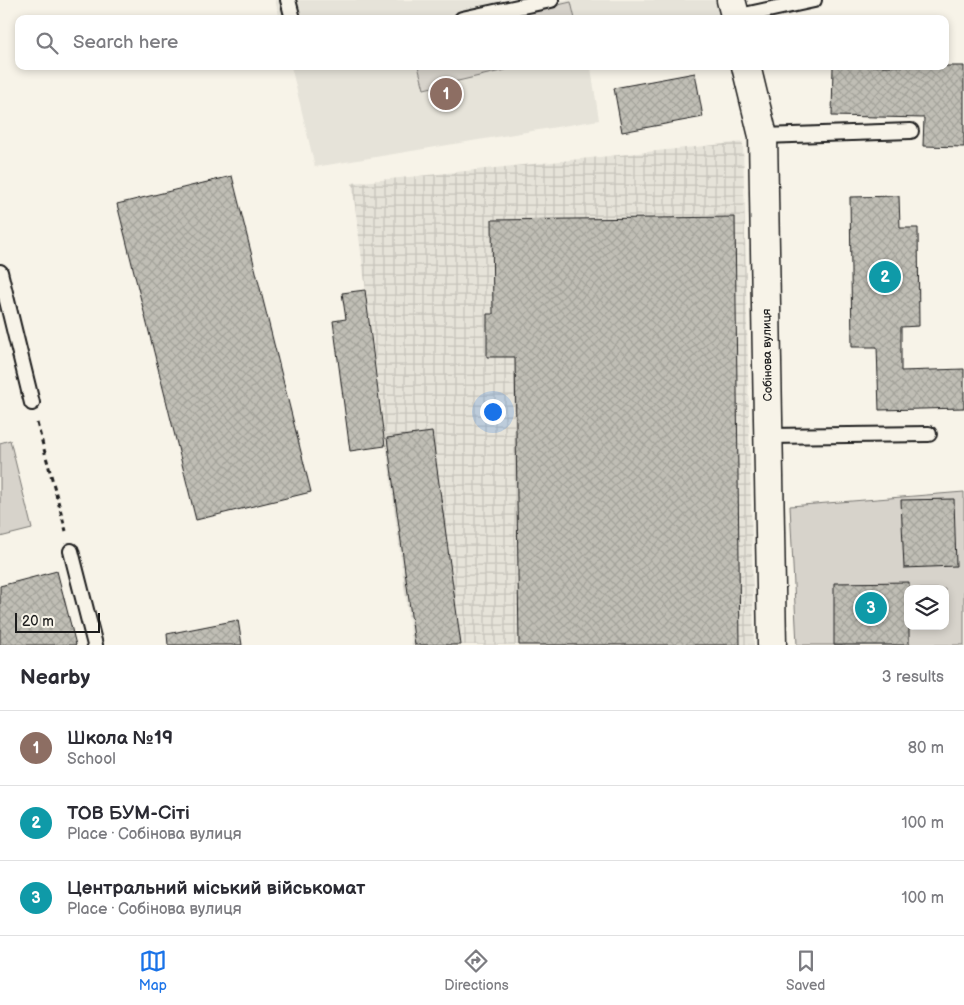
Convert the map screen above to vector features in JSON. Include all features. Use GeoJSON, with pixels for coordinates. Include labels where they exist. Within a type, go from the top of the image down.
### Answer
{"type":"FeatureCollection","features":[{"type":"Feature","properties":{"kind":"street","name":"Собінова вулиця"},"geometry":{"type":"LineString","coordinates":[[747,70],[763,136],[772,645]]}},
{"type":"Feature","properties":{"kind":"lane"},"geometry":{"type":"LineString","coordinates":[[288,0],[292,15]]}},
{"type":"Feature","properties":{"kind":"lane"},"geometry":{"type":"LineString","coordinates":[[481,15],[551,0]]}},
{"type":"Feature","properties":{"kind":"lane"},"geometry":{"type":"LineString","coordinates":[[734,12],[814,0]]}},
{"type":"Feature","properties":{"kind":"lane"},"geometry":{"type":"LineString","coordinates":[[763,136],[911,131]]}},
{"type":"Feature","properties":{"kind":"lane"},"geometry":{"type":"LineString","coordinates":[[0,272],[32,403]]}},
{"type":"Feature","properties":{"kind":"lane"},"geometry":{"type":"LineString","coordinates":[[768,436],[930,434]]}},
{"type":"Feature","properties":{"kind":"lane"},"geometry":{"type":"LineString","coordinates":[[71,551],[95,645]]}},
{"type":"Feature","properties":{"kind":"path"},"geometry":{"type":"LineString","coordinates":[[32,403],[71,551]]}},
{"type":"Feature","properties":{"kind":"shaded area"},"geometry":{"type":"Polygon","coordinates":[[[275,0],[718,0],[722,15],[279,15],[275,0]]]}},
{"type":"Feature","properties":{"kind":"shaded area"},"geometry":{"type":"Polygon","coordinates":[[[571,2],[574,15],[514,15],[571,2]]]}},
{"type":"Feature","properties":{"kind":"shaded area"},"geometry":{"type":"Polygon","coordinates":[[[292,70],[591,70],[599,120],[315,167],[292,70]]]}},
{"type":"Feature","properties":{"kind":"shaded area"},"geometry":{"type":"Polygon","coordinates":[[[419,70],[505,70],[424,89],[419,70]]]}},
{"type":"Feature","properties":{"kind":"shaded area"},"geometry":{"type":"Polygon","coordinates":[[[743,142],[754,645],[412,645],[352,183],[743,142]]]}},
{"type":"Feature","properties":{"kind":"shaded area"},"geometry":{"type":"Polygon","coordinates":[[[10,440],[32,529],[0,537],[0,443],[10,440]]]}},
{"type":"Feature","properties":{"kind":"shaded area"},"geometry":{"type":"Polygon","coordinates":[[[964,492],[964,645],[797,645],[790,506],[964,492]]]}},
{"type":"Feature","properties":{"kind":"building"},"geometry":{"type":"Polygon","coordinates":[[[949,66],[964,66],[964,147],[923,146],[924,118],[832,116],[833,70],[949,70],[949,66]]]}},
{"type":"Feature","properties":{"kind":"building"},"geometry":{"type":"Polygon","coordinates":[[[695,73],[703,117],[622,132],[614,88],[695,73]]]}},
{"type":"Feature","properties":{"kind":"building"},"geometry":{"type":"Polygon","coordinates":[[[232,176],[311,492],[196,520],[117,204],[232,176]]]}},
{"type":"Feature","properties":{"kind":"building"},"geometry":{"type":"Polygon","coordinates":[[[899,196],[900,228],[918,228],[919,326],[901,327],[901,371],[964,369],[964,408],[879,410],[877,347],[852,347],[850,197],[899,196]]]}},
{"type":"Feature","properties":{"kind":"building"},"geometry":{"type":"Polygon","coordinates":[[[735,217],[740,645],[519,645],[515,357],[487,357],[487,314],[493,314],[492,220],[735,217]]]}},
{"type":"Feature","properties":{"kind":"building"},"geometry":{"type":"Polygon","coordinates":[[[365,290],[385,446],[350,451],[333,321],[346,319],[342,293],[365,290]]]}},
{"type":"Feature","properties":{"kind":"building"},"geometry":{"type":"Polygon","coordinates":[[[432,432],[461,645],[415,645],[387,438],[432,432]]]}},
{"type":"Feature","properties":{"kind":"building"},"geometry":{"type":"Polygon","coordinates":[[[954,499],[956,566],[904,568],[901,500],[954,499]]]}},
{"type":"Feature","properties":{"kind":"building"},"geometry":{"type":"Polygon","coordinates":[[[57,571],[76,645],[0,645],[0,586],[57,571]]]}},
{"type":"Feature","properties":{"kind":"building"},"geometry":{"type":"Polygon","coordinates":[[[909,582],[909,585],[904,585],[904,630],[909,630],[909,645],[834,645],[834,583],[909,582]]]}},
{"type":"Feature","properties":{"kind":"building"},"geometry":{"type":"Polygon","coordinates":[[[238,620],[242,645],[168,645],[167,634],[238,620]]]}},
{"type":"Feature","properties":{"kind":"place","name":"Школа №19"},"geometry":{"type":"Point","coordinates":[446,94]}},
{"type":"Feature","properties":{"kind":"place","name":"ТОВ БУМ-Сіті"},"geometry":{"type":"Point","coordinates":[885,277]}},
{"type":"Feature","properties":{"kind":"place","name":"Центральний міський військомат"},"geometry":{"type":"Point","coordinates":[871,608]}}]}
